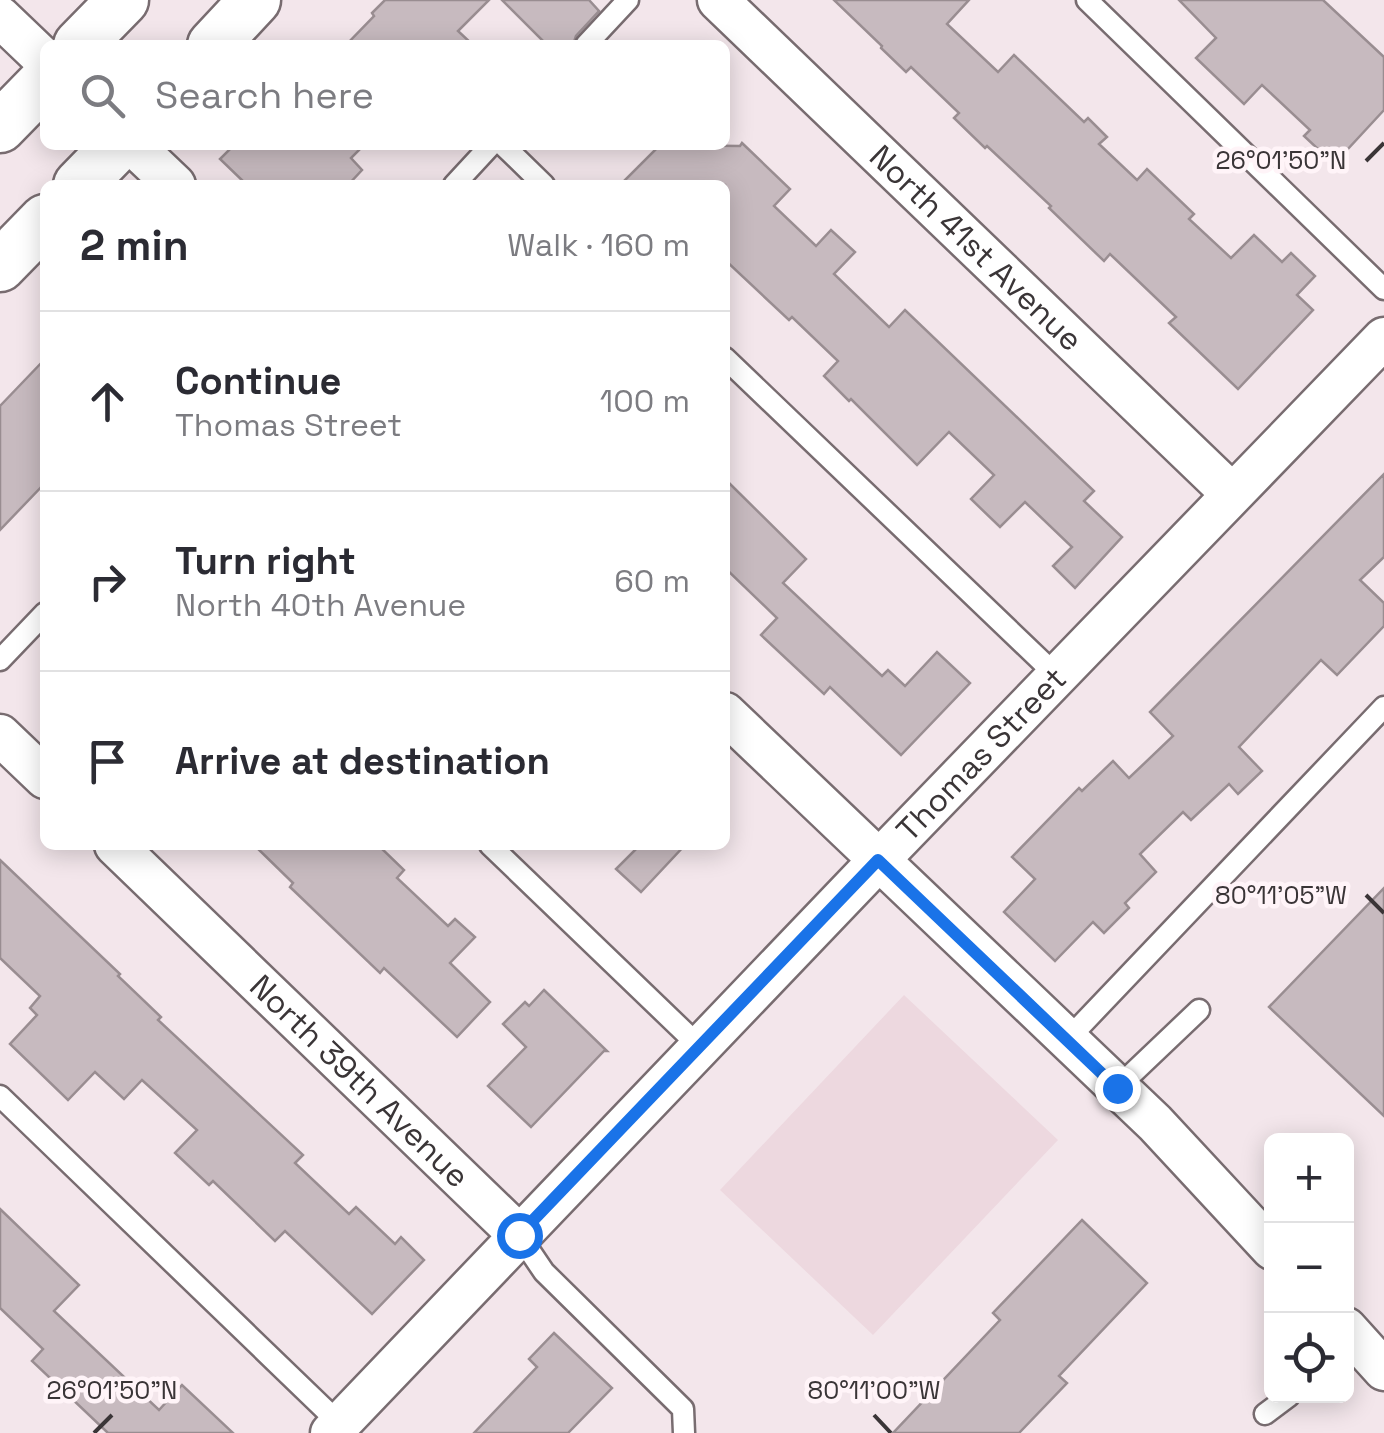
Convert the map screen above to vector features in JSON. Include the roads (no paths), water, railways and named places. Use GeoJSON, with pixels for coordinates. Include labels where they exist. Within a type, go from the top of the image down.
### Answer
{"type":"FeatureCollection","features":[{"type":"Feature","properties":{"kind":"street"},"geometry":{"type":"LineString","coordinates":[[85,40],[123,0]]}},
{"type":"Feature","properties":{"kind":"street"},"geometry":{"type":"LineString","coordinates":[[218,40],[256,0]]}},
{"type":"Feature","properties":{"kind":"street","name":"North 41st Avenue"},"geometry":{"type":"LineString","coordinates":[[718,0],[1232,494]]}},
{"type":"Feature","properties":{"kind":"street"},"geometry":{"type":"LineString","coordinates":[[0,17],[40,55]]}},
{"type":"Feature","properties":{"kind":"street"},"geometry":{"type":"LineString","coordinates":[[0,128],[40,85]]}},
{"type":"Feature","properties":{"kind":"street"},"geometry":{"type":"LineString","coordinates":[[83,180],[113,150]]}},
{"type":"Feature","properties":{"kind":"street"},"geometry":{"type":"LineString","coordinates":[[138,150],[170,180]]}},
{"type":"Feature","properties":{"kind":"street"},"geometry":{"type":"LineString","coordinates":[[0,266],[40,225]]}},
{"type":"Feature","properties":{"kind":"street","name":"Thomas Street"},"geometry":{"type":"LineString","coordinates":[[336,1428],[1384,338]]}},
{"type":"Feature","properties":{"kind":"street"},"geometry":{"type":"LineString","coordinates":[[730,718],[1155,1123],[1264,1239]]}},
{"type":"Feature","properties":{"kind":"street"},"geometry":{"type":"LineString","coordinates":[[0,734],[40,773]]}},
{"type":"Feature","properties":{"kind":"street","name":"North 39th Avenue"},"geometry":{"type":"LineString","coordinates":[[120,850],[519,1235]]}},
{"type":"Feature","properties":{"kind":"lane"},"geometry":{"type":"LineString","coordinates":[[591,40],[628,0]]}},
{"type":"Feature","properties":{"kind":"lane"},"geometry":{"type":"LineString","coordinates":[[1087,0],[1384,288]]}},
{"type":"Feature","properties":{"kind":"lane"},"geometry":{"type":"LineString","coordinates":[[459,180],[487,150]]}},
{"type":"Feature","properties":{"kind":"lane"},"geometry":{"type":"LineString","coordinates":[[507,150],[539,180]]}},
{"type":"Feature","properties":{"kind":"lane"},"geometry":{"type":"LineString","coordinates":[[730,363],[1057,676]]}},
{"type":"Feature","properties":{"kind":"lane"},"geometry":{"type":"LineString","coordinates":[[0,660],[40,618]]}},
{"type":"Feature","properties":{"kind":"lane"},"geometry":{"type":"LineString","coordinates":[[1067,1040],[1384,708]]}},
{"type":"Feature","properties":{"kind":"lane"},"geometry":{"type":"LineString","coordinates":[[495,850],[700,1047]]}},
{"type":"Feature","properties":{"kind":"lane"},"geometry":{"type":"LineString","coordinates":[[1117,1088],[1199,1010]]}},
{"type":"Feature","properties":{"kind":"lane"},"geometry":{"type":"LineString","coordinates":[[0,1096],[336,1428]]}},
{"type":"Feature","properties":{"kind":"lane","name":"North 39th Avenue"},"geometry":{"type":"LineString","coordinates":[[519,1235],[544,1272],[683,1410],[684,1433]]}},
{"type":"Feature","properties":{"kind":"lane"},"geometry":{"type":"LineString","coordinates":[[1265,1414],[1280,1403]]}}]}
